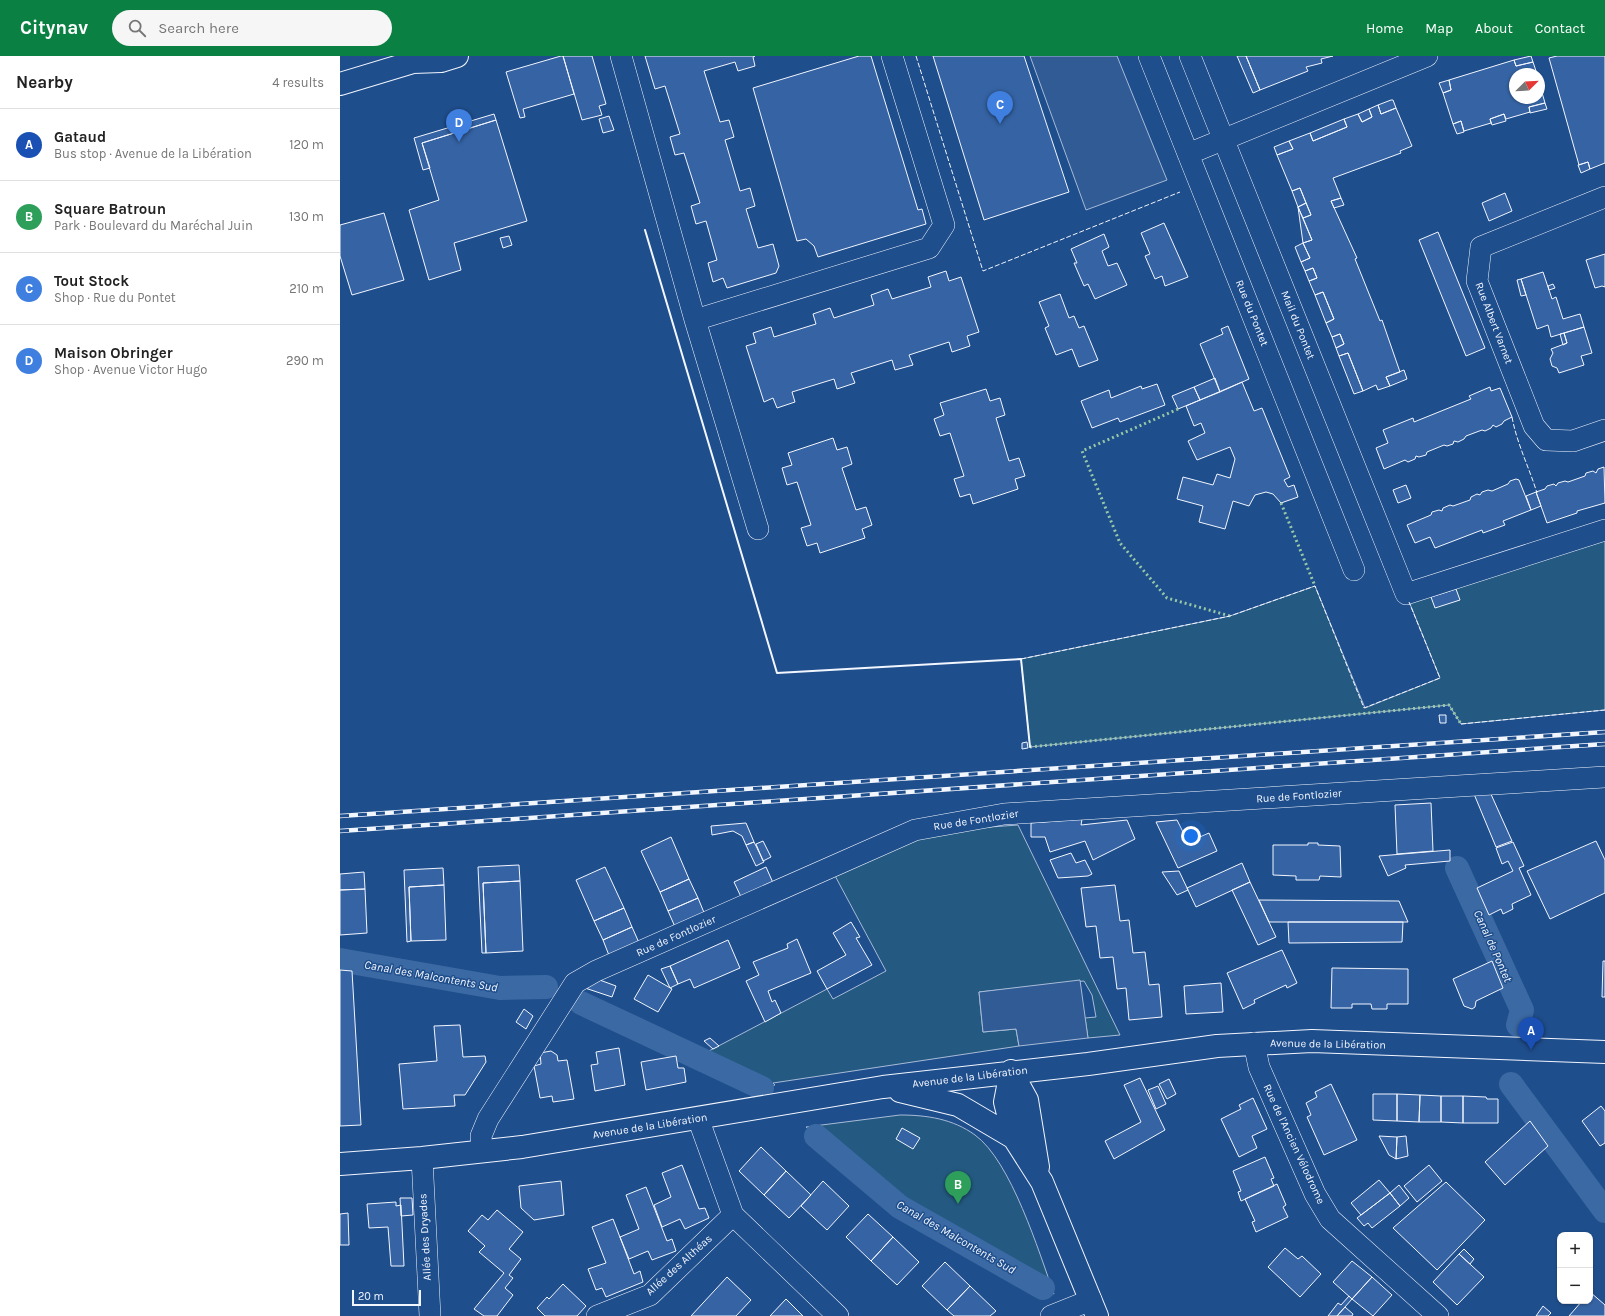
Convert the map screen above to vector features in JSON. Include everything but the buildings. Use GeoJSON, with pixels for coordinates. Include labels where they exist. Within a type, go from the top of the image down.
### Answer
{"type":"FeatureCollection","features":[{"type":"Feature","properties":{"kind":"main road"},"geometry":{"type":"LineString","coordinates":[[340,84],[420,59],[441,61],[457,56]]}},
{"type":"Feature","properties":{"kind":"main road","name":"Avenue de la Libération"},"geometry":{"type":"LineString","coordinates":[[340,1164],[422,1158],[522,1147],[883,1087],[1011,1071],[1088,1064],[1217,1046],[1312,1041],[1605,1052]]}},
{"type":"Feature","properties":{"kind":"main road"},"geometry":{"type":"LineString","coordinates":[[1011,1071],[1005,1102],[1014,1138],[1042,1182]]}},
{"type":"Feature","properties":{"kind":"main road"},"geometry":{"type":"LineString","coordinates":[[1011,1071],[1027,1100],[1032,1138],[1042,1182],[1094,1308]]}},
{"type":"Feature","properties":{"kind":"main road"},"geometry":{"type":"LineString","coordinates":[[883,1087],[958,1105],[1014,1138]]}},
{"type":"Feature","properties":{"kind":"street"},"geometry":{"type":"LineString","coordinates":[[621,56],[695,320],[758,529]]}},
{"type":"Feature","properties":{"kind":"street"},"geometry":{"type":"LineString","coordinates":[[695,320],[929,248],[944,225],[892,56]]}},
{"type":"Feature","properties":{"kind":"street","name":"Rue du Pontet"},"geometry":{"type":"LineString","coordinates":[[1149,56],[1354,570]]}},
{"type":"Feature","properties":{"kind":"street","name":"Mail du Pontet"},"geometry":{"type":"LineString","coordinates":[[1190,56],[1406,594],[1605,530]]}},
{"type":"Feature","properties":{"kind":"street"},"geometry":{"type":"LineString","coordinates":[[1188,154],[1427,56]]}},
{"type":"Feature","properties":{"kind":"street","name":"Rue Albert Varnet"},"geometry":{"type":"LineString","coordinates":[[1605,197],[1480,247],[1477,281],[1534,426],[1546,440],[1572,441],[1605,430]]}},
{"type":"Feature","properties":{"kind":"street","name":"Rue de Fontlozier"},"geometry":{"type":"LineString","coordinates":[[482,1151],[482,1136],[488,1118],[575,983],[610,965],[915,830],[1004,814],[1605,777]]}},
{"type":"Feature","properties":{"kind":"street","name":"Rue de l'Ancien Vélodrome"},"geometry":{"type":"LineString","coordinates":[[1254,1043],[1259,1067],[1315,1194],[1330,1219],[1438,1316]]}},
{"type":"Feature","properties":{"kind":"street"},"geometry":{"type":"LineString","coordinates":[[698,1118],[733,1215],[838,1316]]}},
{"type":"Feature","properties":{"kind":"street","name":"Allée des Dryades"},"geometry":{"type":"LineString","coordinates":[[422,1158],[430,1316]]}},
{"type":"Feature","properties":{"kind":"street","name":"Allée des Althéas"},"geometry":{"type":"LineString","coordinates":[[597,1316],[650,1295],[733,1215]]}},
{"type":"Feature","properties":{"kind":"street"},"geometry":{"type":"LineString","coordinates":[[1051,1316],[1094,1308]]}},
{"type":"Feature","properties":{"kind":"shaded area"},"geometry":{"type":"Polygon","coordinates":[[[1030,56],[1117,56],[1167,180],[1086,210],[1030,56]]]}},
{"type":"Feature","properties":{"kind":"shaded area"},"geometry":{"type":"Polygon","coordinates":[[[1605,530],[1605,710],[1461,724],[1449,705],[1030,747],[1021,659],[1230,616],[1315,586],[1365,708],[1440,678],[1406,594],[1605,530]]]}},
{"type":"Feature","properties":{"kind":"shaded area"},"geometry":{"type":"Polygon","coordinates":[[[1018,825],[1120,1035],[1088,1038],[1085,1018],[1096,1017],[1092,995],[1084,981],[979,992],[983,1032],[1016,1029],[1019,1046],[773,1083],[775,1085],[767,1087],[707,1052],[827,989],[833,999],[886,971],[833,872],[897,844],[962,829],[1018,825]]]}},
{"type":"Feature","properties":{"kind":"shaded area"},"geometry":{"type":"Polygon","coordinates":[[[1080,980],[1088,1038],[1019,1046],[1016,1029],[983,1032],[979,992],[1080,980]]]}},
{"type":"Feature","properties":{"kind":"shaded area"},"geometry":{"type":"Polygon","coordinates":[[[900,1115],[930,1117],[958,1125],[975,1135],[988,1148],[1012,1186],[1022,1208],[1054,1294],[900,1207],[806,1127],[900,1115]]]}},
{"type":"Feature","properties":{"kind":"waterway","name":"Canal de Pontet"},"geometry":{"type":"LineString","coordinates":[[1457,868],[1522,1010],[1518,1025]]}},
{"type":"Feature","properties":{"kind":"waterway","name":"Canal des Malcontents Sud"},"geometry":{"type":"LineString","coordinates":[[340,960],[500,988],[546,987]]}},
{"type":"Feature","properties":{"kind":"waterway","name":"Canal des Malcontents Sud"},"geometry":{"type":"LineString","coordinates":[[581,1003],[762,1088]]}},
{"type":"Feature","properties":{"kind":"waterway","name":"Canal de Pontet"},"geometry":{"type":"LineString","coordinates":[[1511,1084],[1605,1211]]}},
{"type":"Feature","properties":{"kind":"waterway","name":"Canal des Malcontents Sud"},"geometry":{"type":"LineString","coordinates":[[816,1136],[900,1207],[1043,1288]]}},
{"type":"Feature","properties":{"kind":"railway"},"geometry":{"type":"LineString","coordinates":[[340,816],[1605,732]]}},
{"type":"Feature","properties":{"kind":"railway"},"geometry":{"type":"LineString","coordinates":[[340,831],[1605,744]]}},
{"type":"Feature","properties":{"kind":"hedge"},"geometry":{"type":"LineString","coordinates":[[1178,409],[1082,451],[1120,543],[1167,598],[1230,616]]}},
{"type":"Feature","properties":{"kind":"hedge"},"geometry":{"type":"LineString","coordinates":[[1281,503],[1315,586]]}},
{"type":"Feature","properties":{"kind":"hedge"},"geometry":{"type":"LineString","coordinates":[[1030,747],[1449,705],[1461,724]]}},
{"type":"Feature","properties":{"kind":"fence"},"geometry":{"type":"LineString","coordinates":[[916,56],[983,271],[1180,192]]}},
{"type":"Feature","properties":{"kind":"fence"},"geometry":{"type":"LineString","coordinates":[[1512,417],[1520,446],[1537,493]]}},
{"type":"Feature","properties":{"kind":"fence"},"geometry":{"type":"LineString","coordinates":[[1021,659],[1230,616],[1315,586],[1364,708],[1440,678],[1409,602]]}},
{"type":"Feature","properties":{"kind":"fence"},"geometry":{"type":"LineString","coordinates":[[1461,724],[1605,710]]}},
{"type":"Feature","properties":{"kind":"wall"},"geometry":{"type":"LineString","coordinates":[[645,230],[777,673],[1021,659],[1030,747]]}},
{"type":"Feature","properties":{"kind":"place","name":"Tout Stock"},"geometry":{"type":"Point","coordinates":[1000,124]}},
{"type":"Feature","properties":{"kind":"place","name":"Maison Obringer"},"geometry":{"type":"Point","coordinates":[459,142]}},
{"type":"Feature","properties":{"kind":"place","name":"Gataud"},"geometry":{"type":"Point","coordinates":[1531,1050]}},
{"type":"Feature","properties":{"kind":"place","name":"Square Batroun"},"geometry":{"type":"Point","coordinates":[958,1204]}}]}
